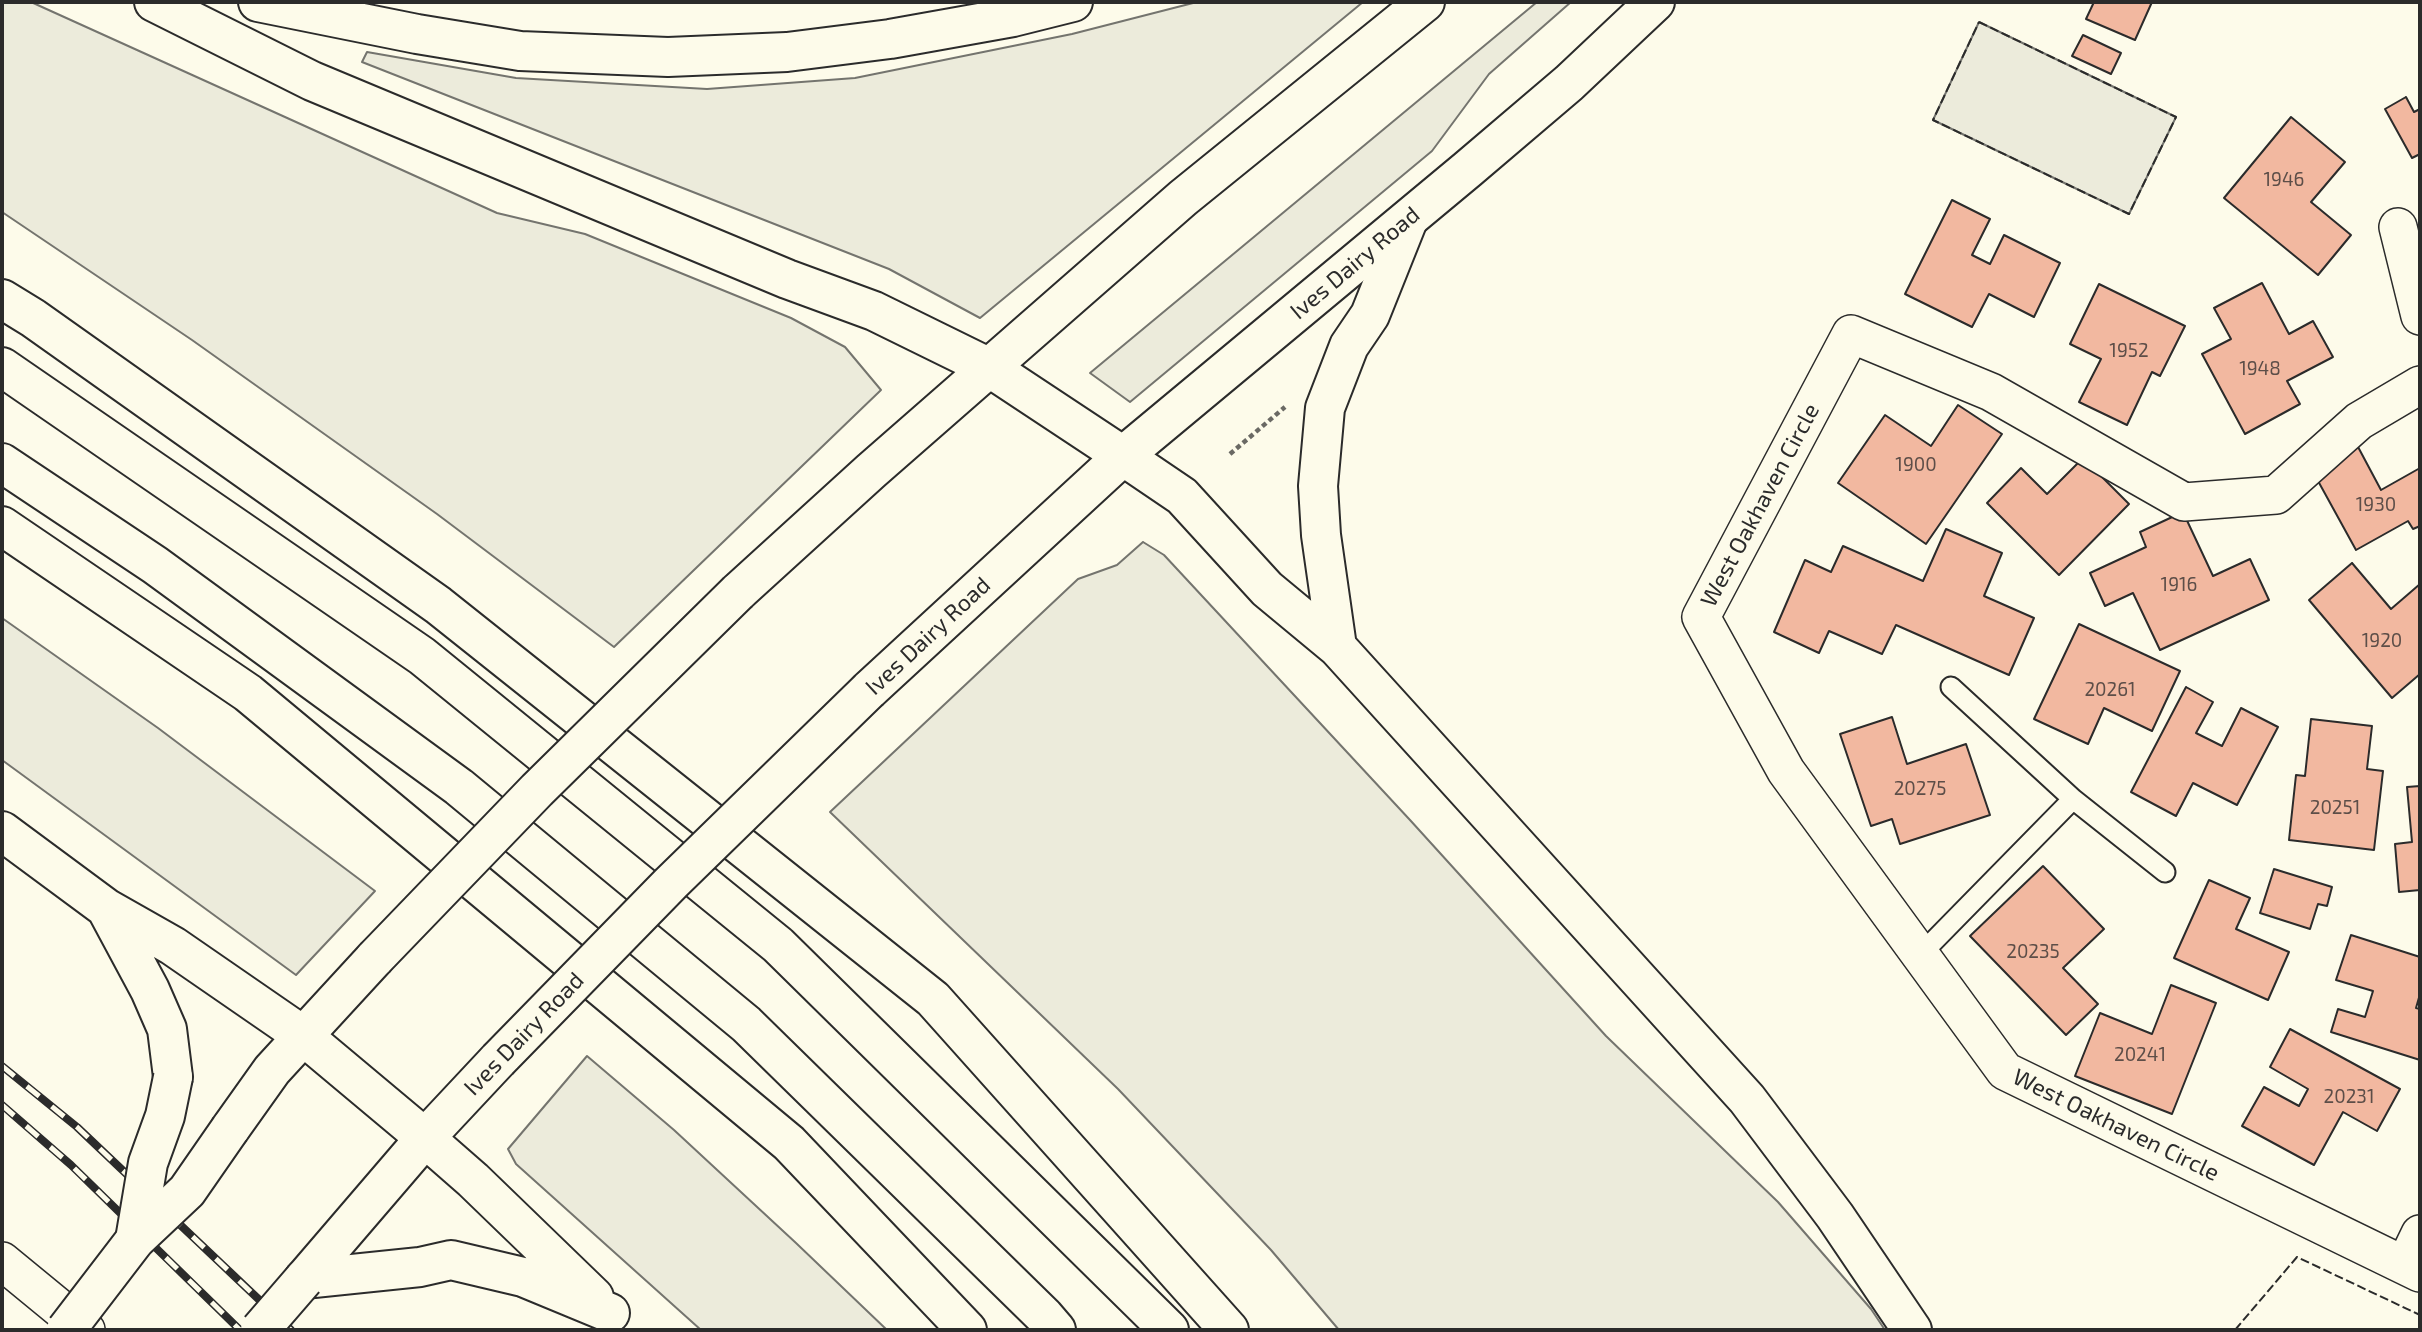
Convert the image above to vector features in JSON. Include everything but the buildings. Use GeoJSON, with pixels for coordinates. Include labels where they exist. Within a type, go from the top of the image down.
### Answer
{"type":"FeatureCollection","features":[{"type":"Feature","properties":{"kind":"main road"},"geometry":{"type":"LineString","coordinates":[[154,2],[312,81],[787,279],[874,311],[990,368],[1182,496],[1267,589],[1337,647],[1747,1099],[1835,1216],[1912,1330]]}},
{"type":"Feature","properties":{"kind":"main road"},"geometry":{"type":"LineString","coordinates":[[258,2],[417,34],[520,51],[668,57],[787,52],[890,39],[1013,18],[1073,2]]}},
{"type":"Feature","properties":{"kind":"main road"},"geometry":{"type":"LineString","coordinates":[[66,1330],[135,1241],[187,1191],[272,1070],[302,1035],[537,790],[738,593],[871,471],[1183,198],[1425,2]]}},
{"type":"Feature","properties":{"kind":"main road","name":"Ives Dairy Road"},"geometry":{"type":"LineString","coordinates":[[260,1330],[425,1138],[498,1060],[671,883],[869,690],[1123,456],[1569,83],[1655,2]]}},
{"type":"Feature","properties":{"kind":"main road"},"geometry":{"type":"LineString","coordinates":[[1337,647],[1321,535],[1318,486],[1325,408],[1349,346],[1370,315],[1408,220]]}},
{"type":"Feature","properties":{"kind":"main road"},"geometry":{"type":"LineString","coordinates":[[2,299],[33,318],[438,604],[933,999],[1229,1330]]}},
{"type":"Feature","properties":{"kind":"main road"},"geometry":{"type":"LineString","coordinates":[[2,367],[422,656],[778,946],[1169,1330]]}},
{"type":"Feature","properties":{"kind":"main road"},"geometry":{"type":"LineString","coordinates":[[2,463],[155,565],[480,804],[746,1024],[1044,1315],[1056,1330]]}},
{"type":"Feature","properties":{"kind":"main road"},"geometry":{"type":"LineString","coordinates":[[2,526],[248,693],[778,1134],[967,1330]]}},
{"type":"Feature","properties":{"kind":"main road"},"geometry":{"type":"LineString","coordinates":[[2,831],[106,908],[173,946],[302,1035],[473,1180],[619,1322]]}},
{"type":"Feature","properties":{"kind":"main road"},"geometry":{"type":"LineString","coordinates":[[106,908],[167,1029],[173,1077],[165,1116],[148,1163],[135,1241]]}},
{"type":"Feature","properties":{"kind":"main road"},"geometry":{"type":"LineString","coordinates":[[304,1279],[420,1267],[451,1260],[523,1277],[619,1322]]}},
{"type":"Feature","properties":{"kind":"street"},"geometry":{"type":"LineString","coordinates":[[2398,227],[2420,316]]}},
{"type":"Feature","properties":{"kind":"street","name":"West Oakhaven Circle"},"geometry":{"type":"LineString","coordinates":[[2415,1257],[2004,1071],[1786,771],[1700,617],[1852,334],[1991,393],[2184,502],[2277,495],[2359,421],[2420,384]]}},
{"type":"Feature","properties":{"kind":"street"},"geometry":{"type":"LineString","coordinates":[[2,1261],[86,1330]]}},
{"type":"Feature","properties":{"kind":"lane"},"geometry":{"type":"LineString","coordinates":[[1951,687],[2073,799],[2165,872]]}},
{"type":"Feature","properties":{"kind":"lane"},"geometry":{"type":"LineString","coordinates":[[1920,955],[2073,799]]}},
{"type":"Feature","properties":{"kind":"path"},"geometry":{"type":"LineString","coordinates":[[1230,454],[1290,403]]}},
{"type":"Feature","properties":{"kind":"shaded area"},"geometry":{"type":"Polygon","coordinates":[[[2,2],[31,2],[497,213],[585,234],[791,318],[845,347],[881,390],[614,647],[437,514],[192,340],[2,212],[2,2]]]}},
{"type":"Feature","properties":{"kind":"shaded area"},"geometry":{"type":"Polygon","coordinates":[[[1197,2],[1363,2],[980,318],[889,269],[362,62],[367,52],[516,78],[707,89],[855,78],[1072,34],[1197,2]]]}},
{"type":"Feature","properties":{"kind":"shaded area"},"geometry":{"type":"Polygon","coordinates":[[[1537,2],[1571,2],[1489,74],[1432,151],[1130,402],[1090,373],[1537,2]]]}},
{"type":"Feature","properties":{"kind":"shaded area"},"geometry":{"type":"Polygon","coordinates":[[[1979,22],[2176,117],[2129,214],[1933,120],[1979,22]]]}},
{"type":"Feature","properties":{"kind":"shaded area"},"geometry":{"type":"Polygon","coordinates":[[[1143,542],[1164,555],[1606,1036],[1778,1202],[1871,1309],[1885,1330],[1339,1330],[1271,1250],[1118,1089],[830,812],[1078,579],[1117,565],[1143,542]]]}},
{"type":"Feature","properties":{"kind":"shaded area"},"geometry":{"type":"Polygon","coordinates":[[[2,618],[158,728],[375,891],[296,975],[2,760],[2,618]]]}},
{"type":"Feature","properties":{"kind":"shaded area"},"geometry":{"type":"Polygon","coordinates":[[[587,1056],[674,1130],[887,1330],[701,1330],[516,1164],[508,1149],[587,1056]]]}},
{"type":"Feature","properties":{"kind":"railway"},"geometry":{"type":"LineString","coordinates":[[2,1066],[77,1127],[291,1330]]}},
{"type":"Feature","properties":{"kind":"railway"},"geometry":{"type":"LineString","coordinates":[[2,1105],[71,1165],[240,1330]]}},
{"type":"Feature","properties":{"kind":"fence"},"geometry":{"type":"LineString","coordinates":[[1979,22],[2176,117],[2129,214],[1933,120],[1979,22]]}},
{"type":"Feature","properties":{"kind":"fence"},"geometry":{"type":"LineString","coordinates":[[2235,1330],[2297,1257],[2420,1315]]}}]}
